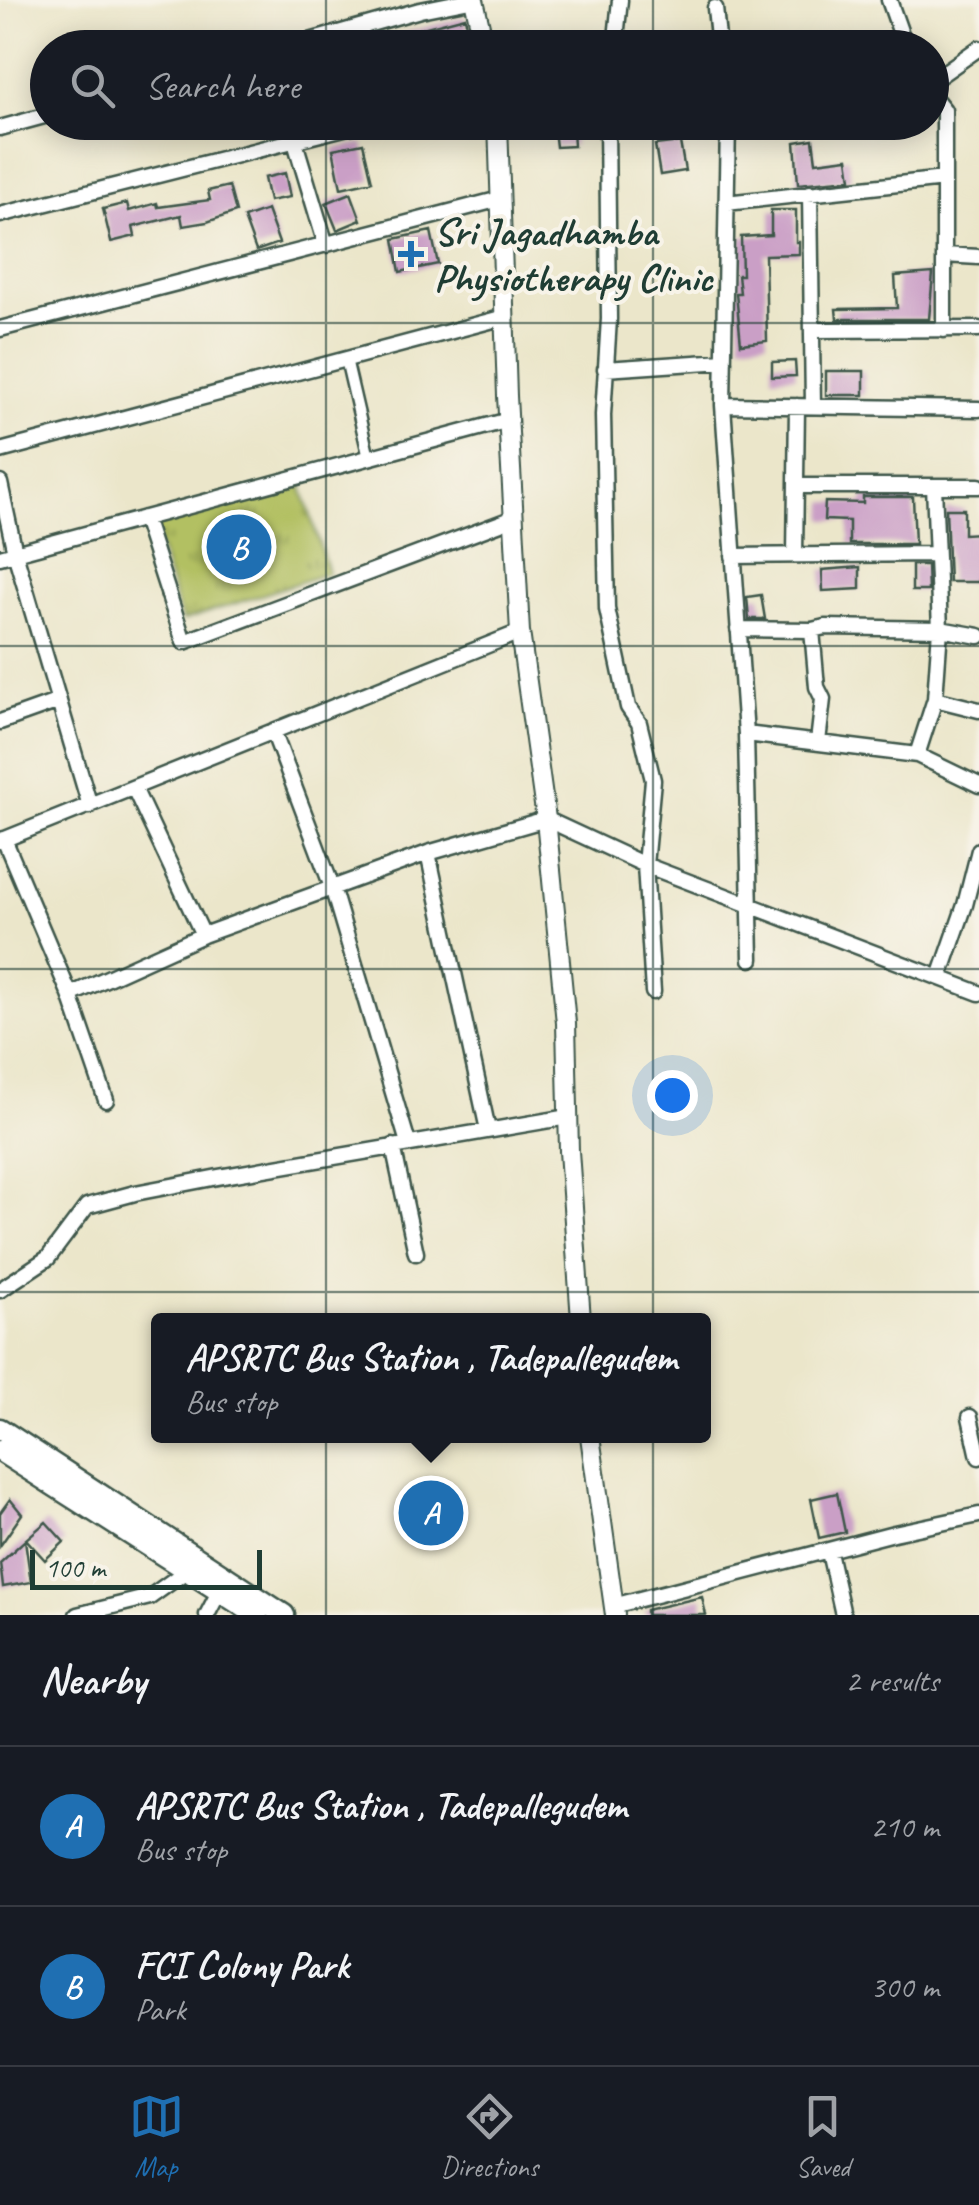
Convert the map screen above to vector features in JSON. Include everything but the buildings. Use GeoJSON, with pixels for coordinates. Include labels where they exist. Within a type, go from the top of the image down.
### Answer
{"type":"FeatureCollection","features":[{"type":"Feature","properties":{"kind":"main road"},"geometry":{"type":"LineString","coordinates":[[0,1429],[284,1615]]}},
{"type":"Feature","properties":{"kind":"main road"},"geometry":{"type":"LineString","coordinates":[[0,1450],[258,1615]]}},
{"type":"Feature","properties":{"kind":"street"},"geometry":{"type":"LineString","coordinates":[[349,30],[472,0],[481,30]]}},
{"type":"Feature","properties":{"kind":"street"},"geometry":{"type":"LineString","coordinates":[[617,30],[620,0]]}},
{"type":"Feature","properties":{"kind":"street"},"geometry":{"type":"LineString","coordinates":[[889,0],[900,30]]}},
{"type":"Feature","properties":{"kind":"street"},"geometry":{"type":"LineString","coordinates":[[715,8],[717,30]]}},
{"type":"Feature","properties":{"kind":"street"},"geometry":{"type":"LineString","coordinates":[[949,69],[979,48]]}},
{"type":"Feature","properties":{"kind":"street"},"geometry":{"type":"LineString","coordinates":[[0,128],[30,120]]}},
{"type":"Feature","properties":{"kind":"street"},"geometry":{"type":"LineString","coordinates":[[0,215],[296,140],[326,245]]}},
{"type":"Feature","properties":{"kind":"street"},"geometry":{"type":"LineString","coordinates":[[498,140],[520,632],[546,819],[566,1023],[581,1313]]}},
{"type":"Feature","properties":{"kind":"street"},"geometry":{"type":"LineString","coordinates":[[607,140],[609,319],[603,508],[607,609],[628,707],[639,723],[652,780],[645,866],[653,992]]}},
{"type":"Feature","properties":{"kind":"street"},"geometry":{"type":"LineString","coordinates":[[728,140],[723,405],[746,734],[751,959]]}},
{"type":"Feature","properties":{"kind":"street"},"geometry":{"type":"LineString","coordinates":[[944,140],[944,330]]}},
{"type":"Feature","properties":{"kind":"street"},"geometry":{"type":"LineString","coordinates":[[726,203],[944,179]]}},
{"type":"Feature","properties":{"kind":"street"},"geometry":{"type":"LineString","coordinates":[[795,555],[796,486],[812,330],[810,193]]}},
{"type":"Feature","properties":{"kind":"street"},"geometry":{"type":"LineString","coordinates":[[0,329],[500,199]]}},
{"type":"Feature","properties":{"kind":"street"},"geometry":{"type":"LineString","coordinates":[[944,255],[979,256]]}},
{"type":"Feature","properties":{"kind":"street"},"geometry":{"type":"LineString","coordinates":[[0,451],[504,317]]}},
{"type":"Feature","properties":{"kind":"street"},"geometry":{"type":"LineString","coordinates":[[812,330],[979,329]]}},
{"type":"Feature","properties":{"kind":"street"},"geometry":{"type":"LineString","coordinates":[[346,359],[369,458]]}},
{"type":"Feature","properties":{"kind":"street"},"geometry":{"type":"LineString","coordinates":[[606,370],[724,362]]}},
{"type":"Feature","properties":{"kind":"street"},"geometry":{"type":"LineString","coordinates":[[723,405],[979,409]]}},
{"type":"Feature","properties":{"kind":"street"},"geometry":{"type":"LineString","coordinates":[[8,555],[508,420]]}},
{"type":"Feature","properties":{"kind":"street"},"geometry":{"type":"LineString","coordinates":[[0,482],[8,555],[59,701],[90,806]]}},
{"type":"Feature","properties":{"kind":"street"},"geometry":{"type":"LineString","coordinates":[[796,486],[979,486]]}},
{"type":"Feature","properties":{"kind":"street"},"geometry":{"type":"LineString","coordinates":[[917,754],[935,699],[940,629],[934,486]]}},
{"type":"Feature","properties":{"kind":"street"},"geometry":{"type":"LineString","coordinates":[[144,518],[184,642],[514,518]]}},
{"type":"Feature","properties":{"kind":"street"},"geometry":{"type":"LineString","coordinates":[[733,556],[936,554]]}},
{"type":"Feature","properties":{"kind":"street"},"geometry":{"type":"LineString","coordinates":[[738,629],[940,629],[979,636]]}},
{"type":"Feature","properties":{"kind":"street"},"geometry":{"type":"LineString","coordinates":[[812,630],[817,687],[822,699],[818,742]]}},
{"type":"Feature","properties":{"kind":"street"},"geometry":{"type":"LineString","coordinates":[[106,1100],[70,995],[2,840],[520,632]]}},
{"type":"Feature","properties":{"kind":"street"},"geometry":{"type":"LineString","coordinates":[[935,699],[979,710]]}},
{"type":"Feature","properties":{"kind":"street"},"geometry":{"type":"LineString","coordinates":[[0,722],[59,701]]}},
{"type":"Feature","properties":{"kind":"street"},"geometry":{"type":"LineString","coordinates":[[273,731],[332,887],[400,1144],[416,1253]]}},
{"type":"Feature","properties":{"kind":"street"},"geometry":{"type":"LineString","coordinates":[[746,734],[917,754],[979,784]]}},
{"type":"Feature","properties":{"kind":"street"},"geometry":{"type":"LineString","coordinates":[[134,788],[202,934]]}},
{"type":"Feature","properties":{"kind":"street"},"geometry":{"type":"LineString","coordinates":[[70,995],[202,934],[428,853],[546,819],[645,866],[979,993]]}},
{"type":"Feature","properties":{"kind":"street"},"geometry":{"type":"LineString","coordinates":[[940,977],[979,850]]}},
{"type":"Feature","properties":{"kind":"street"},"geometry":{"type":"LineString","coordinates":[[428,853],[488,1130]]}},
{"type":"Feature","properties":{"kind":"street"},"geometry":{"type":"LineString","coordinates":[[0,1290],[48,1258],[87,1206],[135,1192],[568,1117]]}},
{"type":"Feature","properties":{"kind":"street"},"geometry":{"type":"LineString","coordinates":[[970,1417],[979,1457]]}},
{"type":"Feature","properties":{"kind":"street"},"geometry":{"type":"LineString","coordinates":[[591,1443],[614,1611],[894,1532],[979,1515]]}},
{"type":"Feature","properties":{"kind":"street"},"geometry":{"type":"LineString","coordinates":[[829,1552],[843,1615]]}},
{"type":"Feature","properties":{"kind":"street"},"geometry":{"type":"LineString","coordinates":[[77,1615],[150,1597],[188,1569]]}},
{"type":"Feature","properties":{"kind":"street"},"geometry":{"type":"LineString","coordinates":[[207,1615],[220,1590]]}},
{"type":"Feature","properties":{"kind":"green space"},"geometry":{"type":"Polygon","coordinates":[[[300,481],[328,573],[182,621],[151,521],[300,481]]]}},
{"type":"Feature","properties":{"kind":"place","name":"Sri Jagadhamba Physiotherapy Clinic"},"geometry":{"type":"Point","coordinates":[411,254]}},
{"type":"Feature","properties":{"kind":"place","name":"FCI Colony Park"},"geometry":{"type":"Point","coordinates":[239,547]}},
{"type":"Feature","properties":{"kind":"place","name":"APSRTC Bus Station , Tadepallegudem"},"geometry":{"type":"Point","coordinates":[431,1513]}}]}
